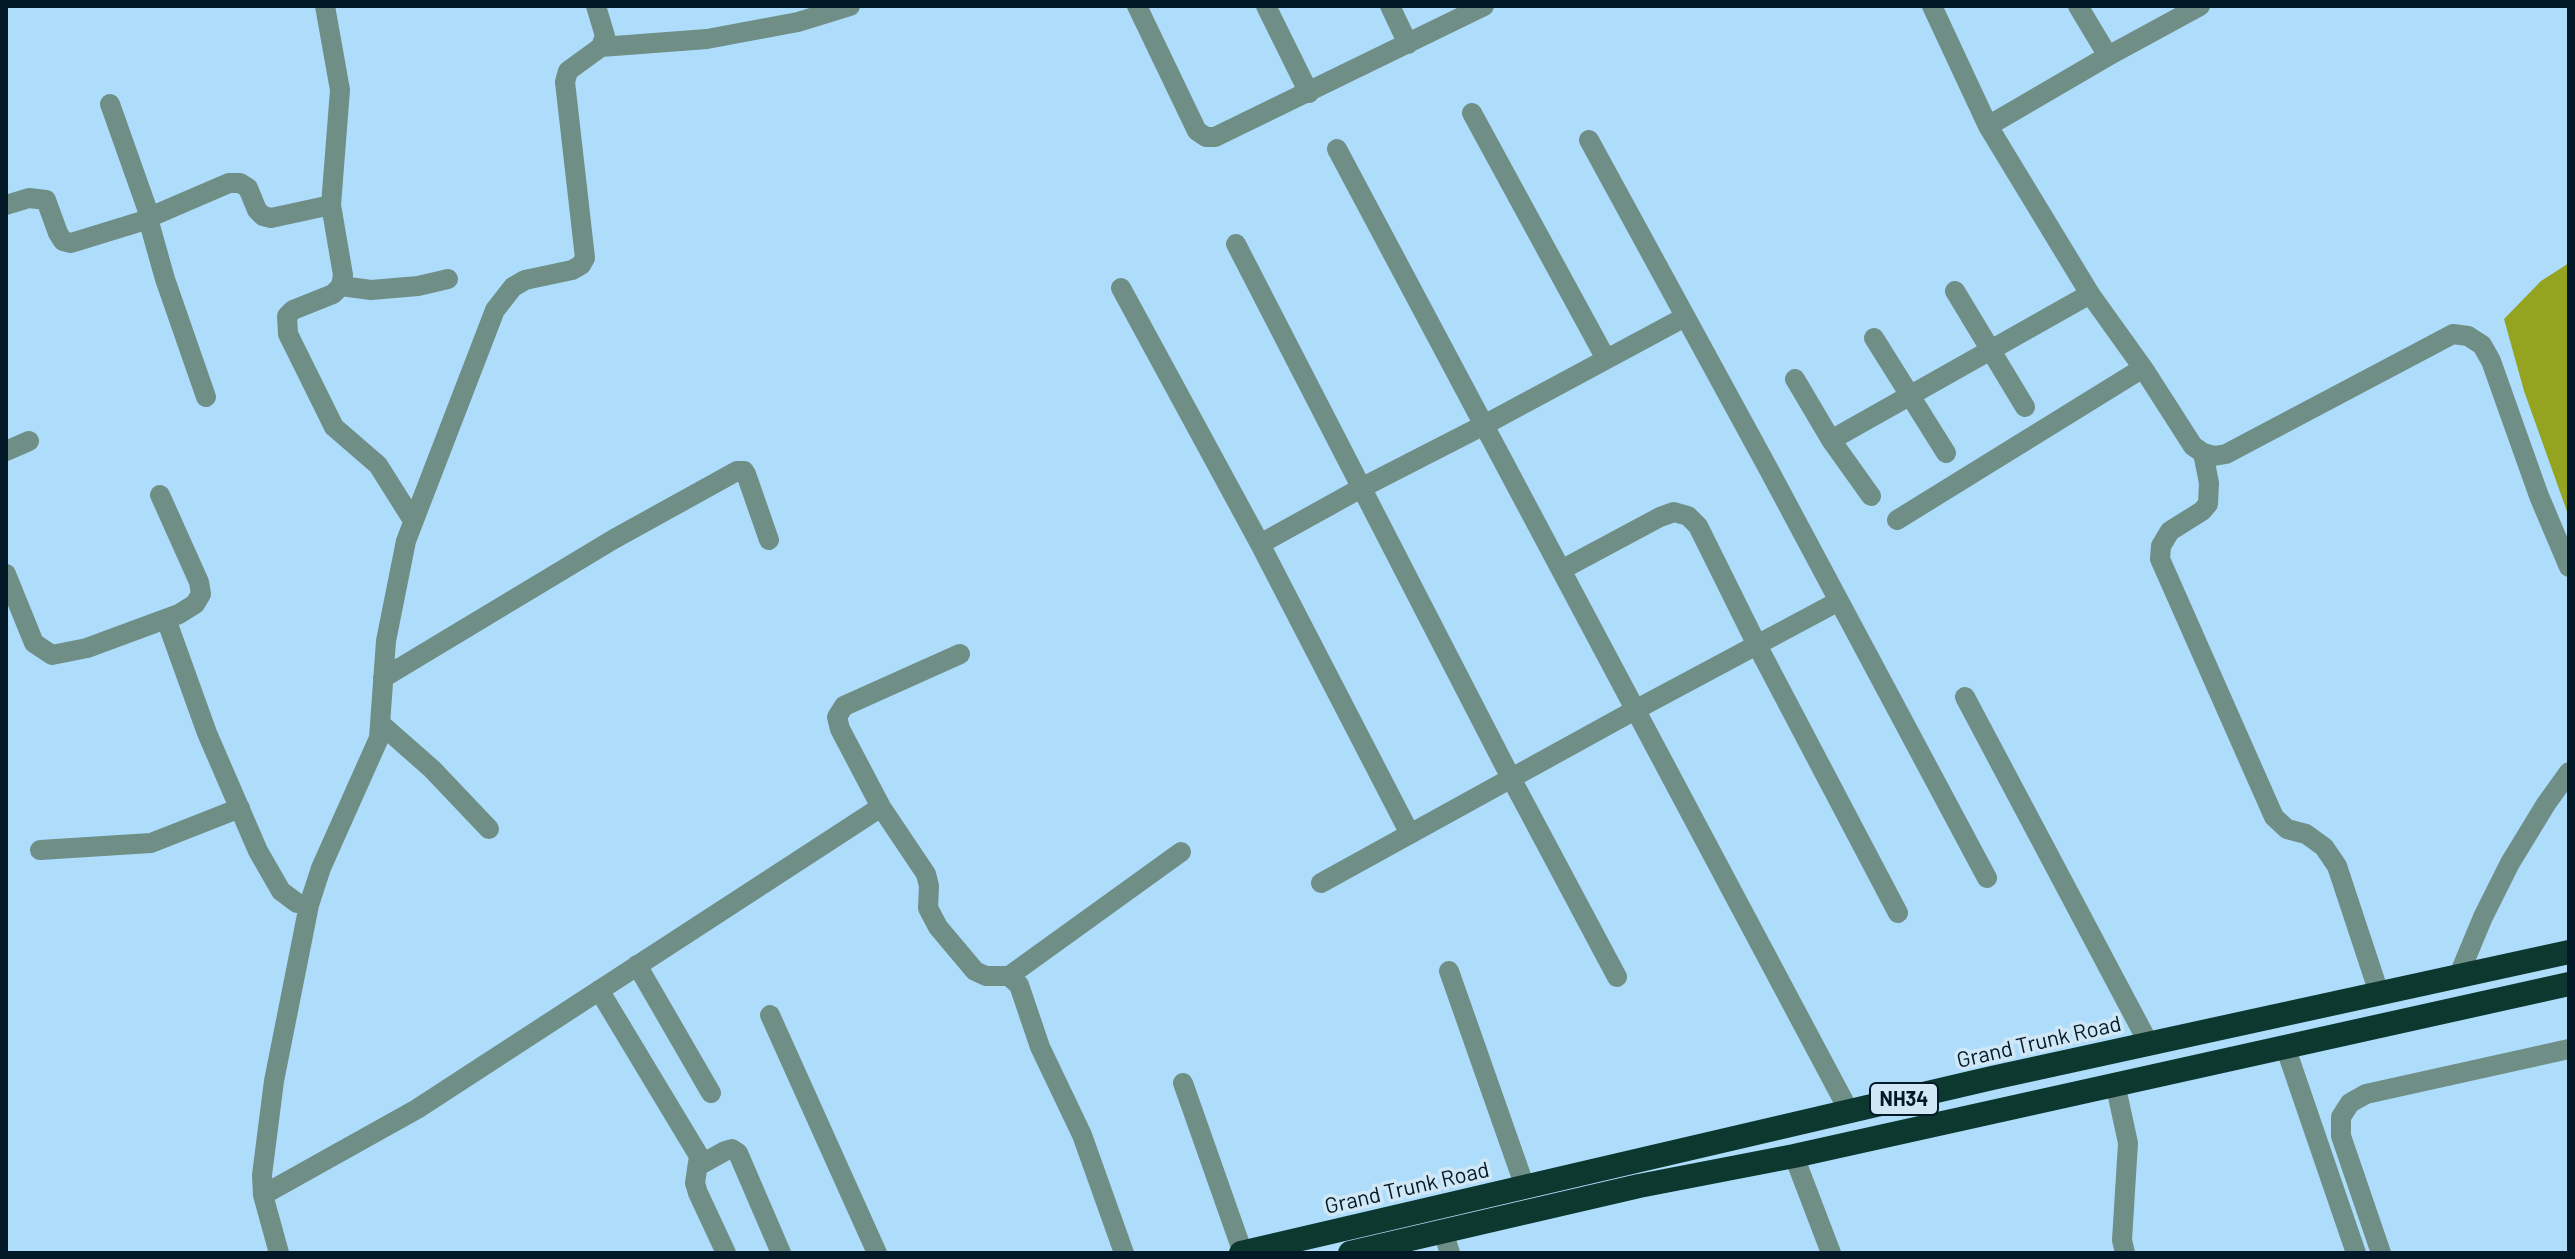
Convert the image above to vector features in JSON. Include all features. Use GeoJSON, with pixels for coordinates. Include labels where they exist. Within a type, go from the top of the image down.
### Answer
{"type":"FeatureCollection","features":[{"type":"Feature","properties":{"kind":"highway","name":"Grand Trunk Road"},"geometry":{"type":"LineString","coordinates":[[1242,1253],[1849,1111],[2569,952]]}},
{"type":"Feature","properties":{"kind":"highway"},"geometry":{"type":"LineString","coordinates":[[2496,969],[2505,998]]}},
{"type":"Feature","properties":{"kind":"highway","name":"NH34"},"geometry":{"type":"LineString","coordinates":[[1350,1253],[1446,1242],[1639,1186],[1794,1156],[2569,984]]}},
{"type":"Feature","properties":{"kind":"street"},"geometry":{"type":"LineString","coordinates":[[325,6],[340,90],[331,205],[343,275],[341,286],[333,294],[293,310],[287,316],[288,334],[334,427],[378,465],[412,519]]}},
{"type":"Feature","properties":{"kind":"street"},"geometry":{"type":"LineString","coordinates":[[596,6],[605,36],[601,47]]}},
{"type":"Feature","properties":{"kind":"street"},"geometry":{"type":"LineString","coordinates":[[279,1253],[263,1195],[262,1175],[274,1081],[309,905],[321,868],[360,784],[382,725],[386,641],[412,519],[495,310],[505,294],[525,280],[572,270],[581,265],[585,258],[565,82],[568,71],[601,47],[707,39],[798,22],[850,6]]}},
{"type":"Feature","properties":{"kind":"street"},"geometry":{"type":"LineString","coordinates":[[1137,6],[1197,131],[1206,137],[1215,137],[1309,93],[1484,6]]}},
{"type":"Feature","properties":{"kind":"street"},"geometry":{"type":"LineString","coordinates":[[1266,6],[1309,93]]}},
{"type":"Feature","properties":{"kind":"street"},"geometry":{"type":"LineString","coordinates":[[1390,6],[1408,44]]}},
{"type":"Feature","properties":{"kind":"street"},"geometry":{"type":"LineString","coordinates":[[1932,6],[1988,126],[2090,294],[2193,446],[2214,456],[2226,454],[2453,334],[2468,336],[2482,345],[2491,361],[2539,496],[2569,567]]}},
{"type":"Feature","properties":{"kind":"street"},"geometry":{"type":"LineString","coordinates":[[2078,6],[2108,56]]}},
{"type":"Feature","properties":{"kind":"street"},"geometry":{"type":"LineString","coordinates":[[1988,126],[2200,6]]}},
{"type":"Feature","properties":{"kind":"street"},"geometry":{"type":"LineString","coordinates":[[110,104],[150,218],[165,279],[206,397]]}},
{"type":"Feature","properties":{"kind":"street"},"geometry":{"type":"LineString","coordinates":[[1472,113],[1606,359]]}},
{"type":"Feature","properties":{"kind":"street"},"geometry":{"type":"LineString","coordinates":[[1589,140],[1987,878]]}},
{"type":"Feature","properties":{"kind":"street"},"geometry":{"type":"LineString","coordinates":[[1337,149],[1849,1111]]}},
{"type":"Feature","properties":{"kind":"street"},"geometry":{"type":"LineString","coordinates":[[6,205],[29,198],[46,200],[58,233],[63,241],[71,243],[150,218],[229,183],[240,183],[248,188],[257,210],[271,218],[331,205]]}},
{"type":"Feature","properties":{"kind":"street"},"geometry":{"type":"LineString","coordinates":[[1236,244],[1617,977]]}},
{"type":"Feature","properties":{"kind":"street"},"geometry":{"type":"LineString","coordinates":[[341,286],[371,290],[418,286],[448,279]]}},
{"type":"Feature","properties":{"kind":"street"},"geometry":{"type":"LineString","coordinates":[[1121,288],[1260,544],[1410,834]]}},
{"type":"Feature","properties":{"kind":"street"},"geometry":{"type":"LineString","coordinates":[[1955,291],[2025,407]]}},
{"type":"Feature","properties":{"kind":"street"},"geometry":{"type":"LineString","coordinates":[[1831,440],[2090,294]]}},
{"type":"Feature","properties":{"kind":"street"},"geometry":{"type":"LineString","coordinates":[[1260,544],[1685,317]]}},
{"type":"Feature","properties":{"kind":"street"},"geometry":{"type":"LineString","coordinates":[[1874,338],[1946,453]]}},
{"type":"Feature","properties":{"kind":"street"},"geometry":{"type":"LineString","coordinates":[[1897,520],[2143,368]]}},
{"type":"Feature","properties":{"kind":"street"},"geometry":{"type":"LineString","coordinates":[[1795,379],[1831,440],[1871,496]]}},
{"type":"Feature","properties":{"kind":"street"},"geometry":{"type":"LineString","coordinates":[[6,451],[29,441]]}},
{"type":"Feature","properties":{"kind":"street"},"geometry":{"type":"LineString","coordinates":[[2203,453],[2209,483],[2208,504],[2170,531],[2161,546],[2160,559],[2274,817],[2287,829],[2306,834],[2324,847],[2337,866],[2379,993]]}},
{"type":"Feature","properties":{"kind":"street"},"geometry":{"type":"LineString","coordinates":[[383,678],[614,539],[737,471],[746,474],[769,540]]}},
{"type":"Feature","properties":{"kind":"street"},"geometry":{"type":"LineString","coordinates":[[6,574],[34,643],[52,655],[87,648],[166,619],[195,604],[201,594],[199,582],[160,495]]}},
{"type":"Feature","properties":{"kind":"street"},"geometry":{"type":"LineString","coordinates":[[1561,570],[1674,512],[1688,516],[1698,526],[1898,913]]}},
{"type":"Feature","properties":{"kind":"street"},"geometry":{"type":"LineString","coordinates":[[1321,883],[1839,601]]}},
{"type":"Feature","properties":{"kind":"street"},"geometry":{"type":"LineString","coordinates":[[166,619],[207,733],[258,851],[281,891],[297,903],[309,905]]}},
{"type":"Feature","properties":{"kind":"street"},"geometry":{"type":"LineString","coordinates":[[960,654],[844,706],[837,717],[840,729],[881,807],[926,874],[928,908],[938,927],[975,971],[986,976],[1009,976],[1181,852]]}},
{"type":"Feature","properties":{"kind":"street"},"geometry":{"type":"LineString","coordinates":[[1965,697],[2149,1044]]}},
{"type":"Feature","properties":{"kind":"street"},"geometry":{"type":"LineString","coordinates":[[382,725],[432,769],[489,829]]}},
{"type":"Feature","properties":{"kind":"street"},"geometry":{"type":"LineString","coordinates":[[2458,977],[2510,863],[2569,772]]}},
{"type":"Feature","properties":{"kind":"street"},"geometry":{"type":"LineString","coordinates":[[263,1195],[417,1109],[881,807]]}},
{"type":"Feature","properties":{"kind":"street"},"geometry":{"type":"LineString","coordinates":[[40,850],[151,843],[240,808]]}},
{"type":"Feature","properties":{"kind":"street"},"geometry":{"type":"LineString","coordinates":[[637,965],[711,1093]]}},
{"type":"Feature","properties":{"kind":"street"},"geometry":{"type":"LineString","coordinates":[[1449,971],[1525,1187]]}},
{"type":"Feature","properties":{"kind":"street"},"geometry":{"type":"LineString","coordinates":[[1009,976],[1019,985],[1040,1047],[1082,1135],[1124,1253]]}},
{"type":"Feature","properties":{"kind":"street"},"geometry":{"type":"LineString","coordinates":[[599,990],[699,1156],[695,1183],[726,1253]]}},
{"type":"Feature","properties":{"kind":"street"},"geometry":{"type":"LineString","coordinates":[[770,1015],[877,1253]]}},
{"type":"Feature","properties":{"kind":"street"},"geometry":{"type":"LineString","coordinates":[[2285,1046],[2356,1253]]}},
{"type":"Feature","properties":{"kind":"street"},"geometry":{"type":"LineString","coordinates":[[2381,1253],[2341,1136],[2341,1117],[2350,1103],[2366,1094],[2569,1049]]}},
{"type":"Feature","properties":{"kind":"street"},"geometry":{"type":"LineString","coordinates":[[1183,1083],[1242,1253]]}},
{"type":"Feature","properties":{"kind":"street"},"geometry":{"type":"LineString","coordinates":[[2115,1083],[2128,1143],[2122,1240],[2125,1253]]}},
{"type":"Feature","properties":{"kind":"street"},"geometry":{"type":"LineString","coordinates":[[698,1166],[725,1151],[732,1149],[738,1153],[781,1253]]}},
{"type":"Feature","properties":{"kind":"street"},"geometry":{"type":"LineString","coordinates":[[1794,1156],[1831,1253]]}},
{"type":"Feature","properties":{"kind":"shaded area"},"geometry":{"type":"Polygon","coordinates":[[[2569,263],[2569,517],[2524,391],[2504,319],[2541,281],[2569,263]]]}}]}
